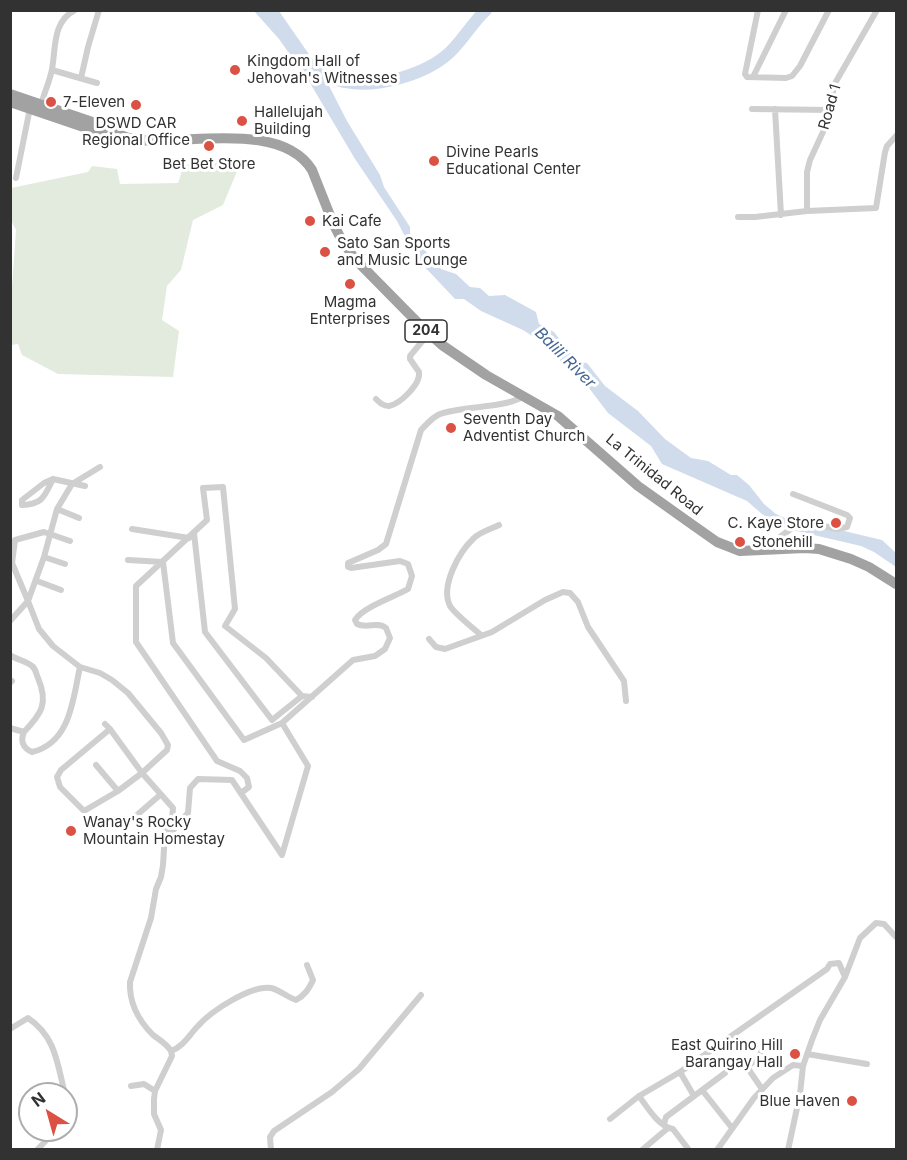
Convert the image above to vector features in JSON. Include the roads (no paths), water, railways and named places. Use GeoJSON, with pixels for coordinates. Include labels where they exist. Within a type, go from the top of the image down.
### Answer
{"type":"FeatureCollection","features":[{"type":"Feature","properties":{"kind":"highway","name":"La Trinidad Road"},"geometry":{"type":"LineString","coordinates":[[10,94],[35,107]]}},
{"type":"Feature","properties":{"kind":"highway","name":"La Trinidad Road"},"geometry":{"type":"LineString","coordinates":[[10,102],[110,128],[117,134],[148,141],[258,140],[277,143],[295,152],[308,162],[333,223],[351,253],[429,333],[442,345],[486,375],[558,416],[638,486],[717,542],[740,551],[819,549],[860,563],[897,584]]}},
{"type":"Feature","properties":{"kind":"street"},"geometry":{"type":"LineString","coordinates":[[16,178],[35,107],[52,70],[54,43],[62,21],[75,10]]}},
{"type":"Feature","properties":{"kind":"street"},"geometry":{"type":"LineString","coordinates":[[81,78],[99,10]]}},
{"type":"Feature","properties":{"kind":"street"},"geometry":{"type":"LineString","coordinates":[[758,10],[745,74],[786,78],[797,72],[829,10]]}},
{"type":"Feature","properties":{"kind":"street"},"geometry":{"type":"LineString","coordinates":[[753,76],[786,10]]}},
{"type":"Feature","properties":{"kind":"street","name":"Road 1"},"geometry":{"type":"LineString","coordinates":[[807,211],[807,172],[810,160],[830,119],[834,86],[877,10]]}},
{"type":"Feature","properties":{"kind":"street"},"geometry":{"type":"LineString","coordinates":[[52,70],[97,83]]}},
{"type":"Feature","properties":{"kind":"street"},"geometry":{"type":"LineString","coordinates":[[752,109],[831,110]]}},
{"type":"Feature","properties":{"kind":"street"},"geometry":{"type":"LineString","coordinates":[[775,109],[781,215]]}},
{"type":"Feature","properties":{"kind":"street"},"geometry":{"type":"LineString","coordinates":[[738,217],[876,208],[885,152],[887,146],[897,136]]}},
{"type":"Feature","properties":{"kind":"street"},"geometry":{"type":"LineString","coordinates":[[376,399],[390,406],[409,393],[418,382],[419,372],[410,356],[429,333]]}},
{"type":"Feature","properties":{"kind":"street"},"geometry":{"type":"LineString","coordinates":[[163,562],[173,643],[244,740],[282,723],[353,660],[375,656],[389,644],[389,632],[383,626],[361,626],[355,620],[366,610],[408,589],[412,576],[408,564],[400,561],[351,568],[348,567],[348,563],[386,544],[421,430],[442,413],[511,403],[526,396]]}},
{"type":"Feature","properties":{"kind":"street"},"geometry":{"type":"LineString","coordinates":[[10,621],[28,601],[37,581],[57,509],[72,484],[100,467]]}},
{"type":"Feature","properties":{"kind":"street"},"geometry":{"type":"LineString","coordinates":[[53,479],[40,501],[23,506],[21,504],[27,495],[53,479],[85,486]]}},
{"type":"Feature","properties":{"kind":"street"},"geometry":{"type":"LineString","coordinates":[[241,793],[249,787],[247,778],[240,771],[217,761],[136,642],[136,586],[207,519],[203,488],[223,487],[235,609],[225,626],[266,658],[303,696],[312,697]]}},
{"type":"Feature","properties":{"kind":"street"},"geometry":{"type":"LineString","coordinates":[[768,550],[771,544],[803,520],[842,530],[847,526],[850,517],[841,511],[793,494]]}},
{"type":"Feature","properties":{"kind":"street"},"geometry":{"type":"LineString","coordinates":[[57,509],[79,518]]}},
{"type":"Feature","properties":{"kind":"street"},"geometry":{"type":"LineString","coordinates":[[481,635],[450,606],[447,583],[456,562],[470,542],[476,536],[498,525]]}},
{"type":"Feature","properties":{"kind":"street"},"geometry":{"type":"LineString","coordinates":[[132,529],[191,535]]}},
{"type":"Feature","properties":{"kind":"street"},"geometry":{"type":"LineString","coordinates":[[70,541],[50,533],[37,533],[15,540],[11,563],[39,629],[53,646],[80,667],[106,676],[128,693],[166,742],[167,750],[118,791],[88,811],[84,811],[60,787],[57,780],[61,770],[110,729]]}},
{"type":"Feature","properties":{"kind":"street"},"geometry":{"type":"LineString","coordinates":[[191,535],[206,632],[272,720],[303,696]]}},
{"type":"Feature","properties":{"kind":"street"},"geometry":{"type":"LineString","coordinates":[[44,557],[65,564]]}},
{"type":"Feature","properties":{"kind":"street"},"geometry":{"type":"LineString","coordinates":[[128,560],[163,562]]}},
{"type":"Feature","properties":{"kind":"street"},"geometry":{"type":"LineString","coordinates":[[37,581],[61,590]]}},
{"type":"Feature","properties":{"kind":"street"},"geometry":{"type":"LineString","coordinates":[[429,639],[436,647],[446,650],[492,632],[545,600],[563,592],[570,593],[578,602],[588,627],[624,681],[626,701]]}},
{"type":"Feature","properties":{"kind":"street"},"geometry":{"type":"LineString","coordinates":[[10,655],[33,667],[42,688],[44,705],[38,717],[21,738],[26,748],[32,752],[48,744],[61,732],[69,719],[80,667]]}},
{"type":"Feature","properties":{"kind":"street"},"geometry":{"type":"LineString","coordinates":[[105,723],[142,773],[173,808],[172,819],[165,833],[161,877],[129,991],[134,1007],[143,1022],[171,1051],[172,1056],[156,1091],[154,1114],[161,1130],[158,1149]]}},
{"type":"Feature","properties":{"kind":"street"},"geometry":{"type":"LineString","coordinates":[[164,841],[188,813],[190,788],[198,779],[232,780],[282,855],[308,766],[282,723]]}},
{"type":"Feature","properties":{"kind":"street"},"geometry":{"type":"LineString","coordinates":[[10,728],[24,732]]}},
{"type":"Feature","properties":{"kind":"street"},"geometry":{"type":"LineString","coordinates":[[96,765],[118,791]]}},
{"type":"Feature","properties":{"kind":"street"},"geometry":{"type":"LineString","coordinates":[[130,821],[160,795]]}},
{"type":"Feature","properties":{"kind":"street"},"geometry":{"type":"LineString","coordinates":[[788,1149],[807,1054],[820,1020],[845,976],[861,938],[876,922],[881,923],[897,937]]}},
{"type":"Feature","properties":{"kind":"street"},"geometry":{"type":"LineString","coordinates":[[610,1119],[639,1096],[680,1072],[827,969],[830,964],[839,963],[845,976]]}},
{"type":"Feature","properties":{"kind":"street"},"geometry":{"type":"LineString","coordinates":[[171,1051],[182,1046],[201,1022],[255,988],[270,988],[279,990],[293,999],[300,998],[309,990],[313,980],[307,965]]}},
{"type":"Feature","properties":{"kind":"street"},"geometry":{"type":"LineString","coordinates":[[271,1149],[270,1137],[274,1131],[332,1092],[359,1069],[421,995]]}},
{"type":"Feature","properties":{"kind":"street"},"geometry":{"type":"LineString","coordinates":[[10,1029],[28,1018],[49,1038],[63,1082]]}},
{"type":"Feature","properties":{"kind":"street"},"geometry":{"type":"LineString","coordinates":[[762,1089],[747,1067],[757,1059],[766,1044]]}},
{"type":"Feature","properties":{"kind":"street"},"geometry":{"type":"LineString","coordinates":[[807,1054],[867,1064]]}},
{"type":"Feature","properties":{"kind":"street"},"geometry":{"type":"LineString","coordinates":[[789,1057],[793,1065]]}},
{"type":"Feature","properties":{"kind":"street"},"geometry":{"type":"LineString","coordinates":[[717,1149],[743,1111],[773,1078],[793,1065],[803,1066]]}},
{"type":"Feature","properties":{"kind":"street"},"geometry":{"type":"LineString","coordinates":[[680,1072],[694,1096]]}},
{"type":"Feature","properties":{"kind":"street"},"geometry":{"type":"LineString","coordinates":[[642,1149],[666,1126],[666,1117],[725,1073]]}},
{"type":"Feature","properties":{"kind":"street"},"geometry":{"type":"LineString","coordinates":[[131,1086],[144,1084],[156,1091]]}},
{"type":"Feature","properties":{"kind":"street"},"geometry":{"type":"LineString","coordinates":[[702,1090],[732,1128]]}},
{"type":"Feature","properties":{"kind":"street"},"geometry":{"type":"LineString","coordinates":[[639,1096],[659,1122],[673,1129],[689,1149]]}},
{"type":"Feature","properties":{"kind":"water","name":"Balili River"},"geometry":{"type":"Polygon","coordinates":[[[254,11],[279,11],[324,76],[347,121],[380,175],[384,187],[410,227],[410,233],[441,269],[456,274],[470,287],[480,288],[489,296],[505,295],[536,312],[539,324],[554,332],[577,362],[587,363],[605,386],[638,411],[665,439],[691,458],[708,461],[731,475],[737,475],[776,514],[809,529],[840,530],[882,540],[896,553],[896,567],[861,546],[788,529],[762,514],[747,501],[662,464],[651,446],[608,413],[589,388],[569,372],[549,347],[523,330],[481,311],[464,299],[455,299],[421,263],[310,83],[279,39],[254,11]]]}},
{"type":"Feature","properties":{"kind":"waterway"},"geometry":{"type":"LineString","coordinates":[[310,69],[336,80],[358,84],[400,78],[439,61],[459,43],[486,10]]}},
{"type":"Feature","properties":{"kind":"place","name":"Kingdom Hall of Jehovah's Witnesses"},"geometry":{"type":"Point","coordinates":[235,70]}},
{"type":"Feature","properties":{"kind":"place","name":"7-Eleven"},"geometry":{"type":"Point","coordinates":[51,102]}},
{"type":"Feature","properties":{"kind":"place","name":"DSWD CAR Regional Office"},"geometry":{"type":"Point","coordinates":[136,105]}},
{"type":"Feature","properties":{"kind":"place","name":"Hallelujah Building"},"geometry":{"type":"Point","coordinates":[242,121]}},
{"type":"Feature","properties":{"kind":"place","name":"Bet Bet Store"},"geometry":{"type":"Point","coordinates":[209,146]}},
{"type":"Feature","properties":{"kind":"place","name":"Divine Pearls Educational Center"},"geometry":{"type":"Point","coordinates":[434,161]}},
{"type":"Feature","properties":{"kind":"place","name":"Kai Cafe"},"geometry":{"type":"Point","coordinates":[310,221]}},
{"type":"Feature","properties":{"kind":"place","name":"Sato San Sports and Music Lounge"},"geometry":{"type":"Point","coordinates":[325,252]}},
{"type":"Feature","properties":{"kind":"place","name":"Magma Enterprises"},"geometry":{"type":"Point","coordinates":[350,284]}},
{"type":"Feature","properties":{"kind":"place","name":"Seventh Day Adventist Church"},"geometry":{"type":"Point","coordinates":[451,428]}},
{"type":"Feature","properties":{"kind":"place","name":"C. Kaye Store"},"geometry":{"type":"Point","coordinates":[836,523]}},
{"type":"Feature","properties":{"kind":"place","name":"Stonehill"},"geometry":{"type":"Point","coordinates":[740,542]}},
{"type":"Feature","properties":{"kind":"place","name":"Wanay's Rocky Mountain Homestay"},"geometry":{"type":"Point","coordinates":[71,831]}},
{"type":"Feature","properties":{"kind":"place","name":"East Quirino Hill Barangay Hall"},"geometry":{"type":"Point","coordinates":[795,1054]}},
{"type":"Feature","properties":{"kind":"place","name":"Blue Haven"},"geometry":{"type":"Point","coordinates":[852,1101]}}]}
